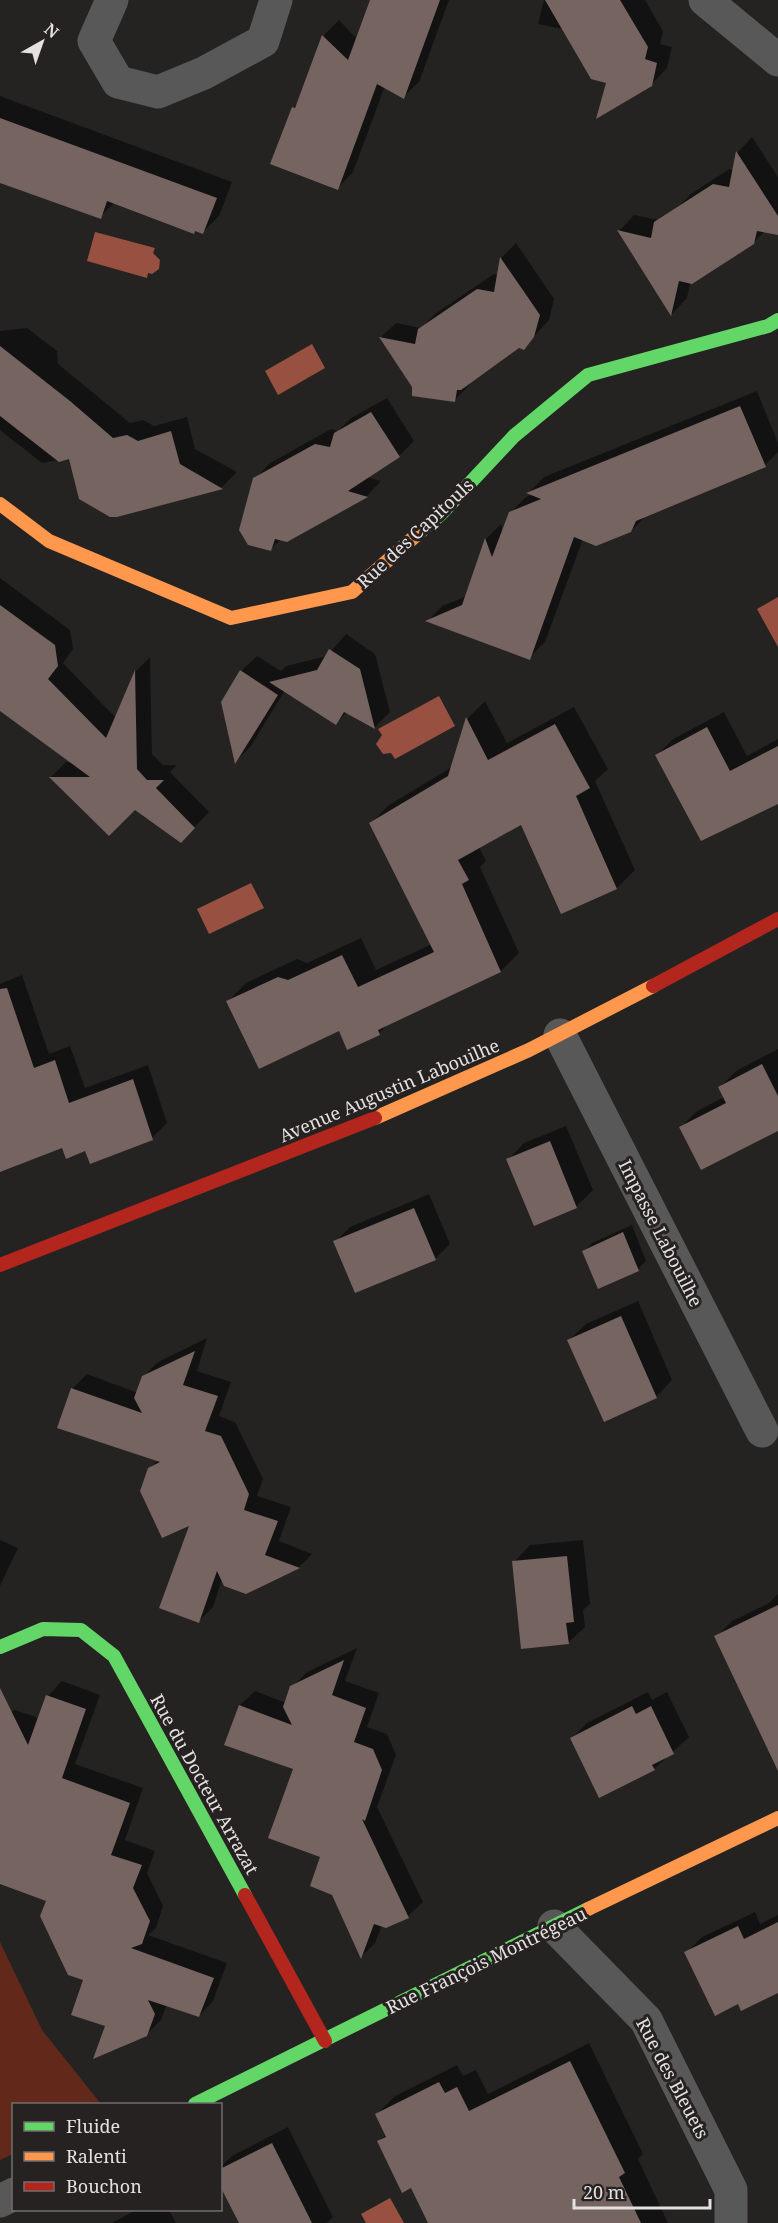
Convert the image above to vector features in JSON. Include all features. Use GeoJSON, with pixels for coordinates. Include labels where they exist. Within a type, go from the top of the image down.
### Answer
{"type":"FeatureCollection","features":[{"type":"Feature","properties":{"kind":"street"},"geometry":{"type":"LineString","coordinates":[[112,0],[94,41],[118,82],[158,92],[204,73],[262,41],[276,0]]}},
{"type":"Feature","properties":{"kind":"street"},"geometry":{"type":"LineString","coordinates":[[705,0],[778,60]]}},
{"type":"Feature","properties":{"kind":"street","name":"Rue des Capitouls"},"geometry":{"type":"LineString","coordinates":[[0,504],[49,541],[231,618],[352,592],[441,514],[514,436],[588,375],[768,326],[778,320]]}},
{"type":"Feature","properties":{"kind":"street","name":"Avenue Augustin Labouilhe"},"geometry":{"type":"LineString","coordinates":[[0,1265],[363,1124],[560,1035],[778,920]]}},
{"type":"Feature","properties":{"kind":"street","name":"Impasse Labouilhe"},"geometry":{"type":"LineString","coordinates":[[560,1035],[762,1431]]}},
{"type":"Feature","properties":{"kind":"street","name":"Rue du Docteur Arrazat"},"geometry":{"type":"LineString","coordinates":[[0,1647],[43,1629],[81,1630],[114,1656],[325,2041]]}},
{"type":"Feature","properties":{"kind":"street","name":"Rue François Montrégeau"},"geometry":{"type":"LineString","coordinates":[[197,2103],[778,1818]]}},
{"type":"Feature","properties":{"kind":"street","name":"Rue des Bleuets"},"geometry":{"type":"LineString","coordinates":[[554,1926],[646,2020],[731,2190],[731,2223]]}},
{"type":"Feature","properties":{"kind":"shaded area"},"geometry":{"type":"Polygon","coordinates":[[[95,232],[155,248],[153,253],[160,260],[159,269],[152,274],[148,273],[147,278],[87,261],[95,232]]]}},
{"type":"Feature","properties":{"kind":"shaded area"},"geometry":{"type":"Polygon","coordinates":[[[312,344],[325,368],[278,395],[265,371],[312,344]]]}},
{"type":"Feature","properties":{"kind":"shaded area"},"geometry":{"type":"Polygon","coordinates":[[[778,597],[778,647],[757,609],[778,597]]]}},
{"type":"Feature","properties":{"kind":"shaded area"},"geometry":{"type":"Polygon","coordinates":[[[439,696],[455,726],[395,759],[391,753],[383,754],[376,744],[382,735],[378,729],[439,696]]]}},
{"type":"Feature","properties":{"kind":"shaded area"},"geometry":{"type":"Polygon","coordinates":[[[251,883],[264,908],[209,934],[197,909],[251,883]]]}},
{"type":"Feature","properties":{"kind":"shaded area"},"geometry":{"type":"Polygon","coordinates":[[[0,1942],[42,2030],[100,2103],[12,2103],[12,2154],[0,2160],[0,1942]]]}},
{"type":"Feature","properties":{"kind":"shaded area"},"geometry":{"type":"Polygon","coordinates":[[[390,2198],[404,2223],[366,2223],[361,2214],[390,2198]]]}},
{"type":"Feature","properties":{"kind":"building"},"geometry":{"type":"Polygon","coordinates":[[[370,0],[440,0],[404,99],[377,84],[338,190],[270,164],[292,107],[295,108],[322,35],[348,60],[370,0]]]}},
{"type":"Feature","properties":{"kind":"building"},"geometry":{"type":"Polygon","coordinates":[[[545,0],[620,0],[648,47],[645,59],[657,63],[652,86],[596,119],[606,83],[591,79],[545,0]]]}},
{"type":"Feature","properties":{"kind":"building"},"geometry":{"type":"Polygon","coordinates":[[[0,118],[217,198],[203,234],[195,231],[194,234],[107,201],[101,219],[0,183],[0,118]]]}},
{"type":"Feature","properties":{"kind":"building"},"geometry":{"type":"Polygon","coordinates":[[[736,151],[778,216],[778,235],[757,231],[754,244],[692,284],[679,281],[671,316],[617,230],[651,238],[654,222],[713,184],[729,187],[736,151]]]}},
{"type":"Feature","properties":{"kind":"building"},"geometry":{"type":"Polygon","coordinates":[[[500,257],[540,315],[534,337],[524,350],[519,348],[461,390],[457,390],[455,402],[412,396],[412,387],[379,337],[415,344],[418,329],[477,289],[494,292],[500,257]]]}},
{"type":"Feature","properties":{"kind":"building"},"geometry":{"type":"Polygon","coordinates":[[[0,346],[113,438],[127,435],[138,441],[171,431],[180,464],[223,489],[117,517],[110,517],[79,499],[69,459],[59,462],[0,416],[0,346]]]}},
{"type":"Feature","properties":{"kind":"building"},"geometry":{"type":"Polygon","coordinates":[[[740,406],[766,467],[636,521],[631,532],[596,546],[574,537],[530,660],[425,621],[462,605],[485,538],[492,557],[509,512],[541,499],[526,493],[740,406]]]}},
{"type":"Feature","properties":{"kind":"building"},"geometry":{"type":"Polygon","coordinates":[[[371,412],[400,457],[348,491],[368,497],[287,542],[275,539],[271,551],[248,545],[239,530],[253,478],[315,444],[330,447],[334,433],[371,412]]]}},
{"type":"Feature","properties":{"kind":"building"},"geometry":{"type":"Polygon","coordinates":[[[0,605],[55,645],[58,666],[48,679],[106,738],[135,670],[137,769],[147,780],[164,780],[156,788],[195,828],[181,843],[135,810],[109,836],[49,777],[90,777],[0,711],[0,605]]]}},
{"type":"Feature","properties":{"kind":"building"},"geometry":{"type":"Polygon","coordinates":[[[329,649],[360,669],[375,729],[344,712],[336,725],[269,682],[317,670],[329,649]]]}},
{"type":"Feature","properties":{"kind":"building"},"geometry":{"type":"Polygon","coordinates":[[[240,670],[278,695],[235,764],[221,702],[240,670]]]}},
{"type":"Feature","properties":{"kind":"building"},"geometry":{"type":"Polygon","coordinates":[[[466,717],[488,760],[555,724],[590,788],[576,796],[617,889],[561,914],[521,825],[458,860],[469,880],[462,884],[501,972],[378,1030],[380,1035],[347,1050],[339,1031],[259,1069],[226,1001],[278,977],[288,980],[342,955],[358,987],[434,952],[369,823],[448,776],[466,717]]]}},
{"type":"Feature","properties":{"kind":"building"},"geometry":{"type":"Polygon","coordinates":[[[707,727],[730,771],[778,746],[778,804],[701,841],[655,755],[707,727]]]}},
{"type":"Feature","properties":{"kind":"building"},"geometry":{"type":"Polygon","coordinates":[[[7,988],[34,1068],[55,1060],[69,1103],[133,1079],[153,1140],[90,1164],[85,1151],[66,1159],[62,1148],[0,1172],[0,989],[7,988]]]}},
{"type":"Feature","properties":{"kind":"building"},"geometry":{"type":"Polygon","coordinates":[[[762,1064],[778,1096],[778,1131],[701,1170],[679,1127],[726,1103],[718,1087],[762,1064]]]}},
{"type":"Feature","properties":{"kind":"building"},"geometry":{"type":"Polygon","coordinates":[[[550,1141],[577,1208],[534,1226],[506,1159],[550,1141]]]}},
{"type":"Feature","properties":{"kind":"building"},"geometry":{"type":"Polygon","coordinates":[[[414,1208],[436,1260],[355,1293],[333,1241],[414,1208]]]}},
{"type":"Feature","properties":{"kind":"building"},"geometry":{"type":"Polygon","coordinates":[[[623,1232],[639,1271],[598,1289],[582,1251],[623,1232]]]}},
{"type":"Feature","properties":{"kind":"building"},"geometry":{"type":"Polygon","coordinates":[[[621,1316],[657,1398],[604,1422],[567,1340],[621,1316]]]}},
{"type":"Feature","properties":{"kind":"building"},"geometry":{"type":"Polygon","coordinates":[[[195,1351],[183,1385],[218,1396],[205,1431],[221,1436],[249,1494],[244,1510],[278,1521],[265,1555],[300,1568],[246,1594],[224,1586],[217,1571],[199,1623],[159,1608],[189,1526],[162,1538],[140,1491],[148,1468],[160,1462],[57,1428],[71,1388],[142,1413],[134,1398],[142,1376],[195,1351]]]}},
{"type":"Feature","properties":{"kind":"building"},"geometry":{"type":"Polygon","coordinates":[[[567,1556],[574,1622],[566,1623],[569,1644],[521,1649],[512,1561],[567,1556]]]}},
{"type":"Feature","properties":{"kind":"building"},"geometry":{"type":"Polygon","coordinates":[[[778,1605],[778,1771],[714,1636],[778,1605]]]}},
{"type":"Feature","properties":{"kind":"building"},"geometry":{"type":"Polygon","coordinates":[[[344,1660],[332,1695],[366,1708],[354,1742],[373,1749],[382,1770],[365,1821],[362,1819],[409,1918],[386,1928],[374,1924],[361,1959],[332,1895],[310,1886],[320,1857],[268,1838],[293,1769],[224,1745],[239,1705],[292,1725],[283,1707],[290,1686],[344,1660]]]}},
{"type":"Feature","properties":{"kind":"building"},"geometry":{"type":"Polygon","coordinates":[[[0,1688],[28,1745],[46,1695],[86,1709],[62,1778],[130,1803],[111,1855],[142,1865],[133,1888],[150,1921],[142,1944],[131,1948],[214,1978],[199,2017],[148,2000],[155,2014],[147,2036],[93,2059],[105,2026],[71,2015],[83,1980],[68,1975],[40,1916],[46,1901],[0,1884],[0,1688]]]}},
{"type":"Feature","properties":{"kind":"building"},"geometry":{"type":"Polygon","coordinates":[[[632,1706],[636,1714],[651,1706],[674,1754],[652,1765],[655,1770],[599,1798],[570,1738],[632,1706]]]}},
{"type":"Feature","properties":{"kind":"building"},"geometry":{"type":"Polygon","coordinates":[[[778,1922],[778,1993],[741,2011],[738,2004],[715,2016],[684,1952],[738,1926],[744,1939],[778,1922]]]}},
{"type":"Feature","properties":{"kind":"building"},"geometry":{"type":"Polygon","coordinates":[[[570,2061],[625,2173],[619,2177],[641,2223],[428,2223],[411,2188],[402,2193],[377,2141],[386,2137],[375,2114],[439,2082],[445,2093],[457,2087],[469,2111],[570,2061]]]}},
{"type":"Feature","properties":{"kind":"building"},"geometry":{"type":"Polygon","coordinates":[[[272,2143],[312,2223],[239,2223],[222,2190],[222,2168],[272,2143]]]}},
{"type":"Feature","properties":{"kind":"traffic: fast"},"geometry":{"type":"LineString","coordinates":[[421,531],[441,514],[514,436],[588,375],[768,326],[778,320]]}},
{"type":"Feature","properties":{"kind":"traffic: fast"},"geometry":{"type":"LineString","coordinates":[[0,1647],[43,1629],[81,1630],[114,1656],[245,1895]]}},
{"type":"Feature","properties":{"kind":"traffic: fast"},"geometry":{"type":"LineString","coordinates":[[197,2103],[588,1909]]}},
{"type":"Feature","properties":{"kind":"traffic: slow"},"geometry":{"type":"LineString","coordinates":[[0,504],[49,541],[231,618],[352,592],[421,531]]}},
{"type":"Feature","properties":{"kind":"traffic: slow"},"geometry":{"type":"LineString","coordinates":[[375,1118],[529,1050],[653,986]]}},
{"type":"Feature","properties":{"kind":"traffic: slow"},"geometry":{"type":"LineString","coordinates":[[588,1909],[778,1818]]}},
{"type":"Feature","properties":{"kind":"traffic: jam"},"geometry":{"type":"LineString","coordinates":[[653,986],[778,919]]}},
{"type":"Feature","properties":{"kind":"traffic: jam"},"geometry":{"type":"LineString","coordinates":[[0,1265],[375,1118]]}},
{"type":"Feature","properties":{"kind":"traffic: jam"},"geometry":{"type":"LineString","coordinates":[[245,1895],[325,2041]]}}]}
